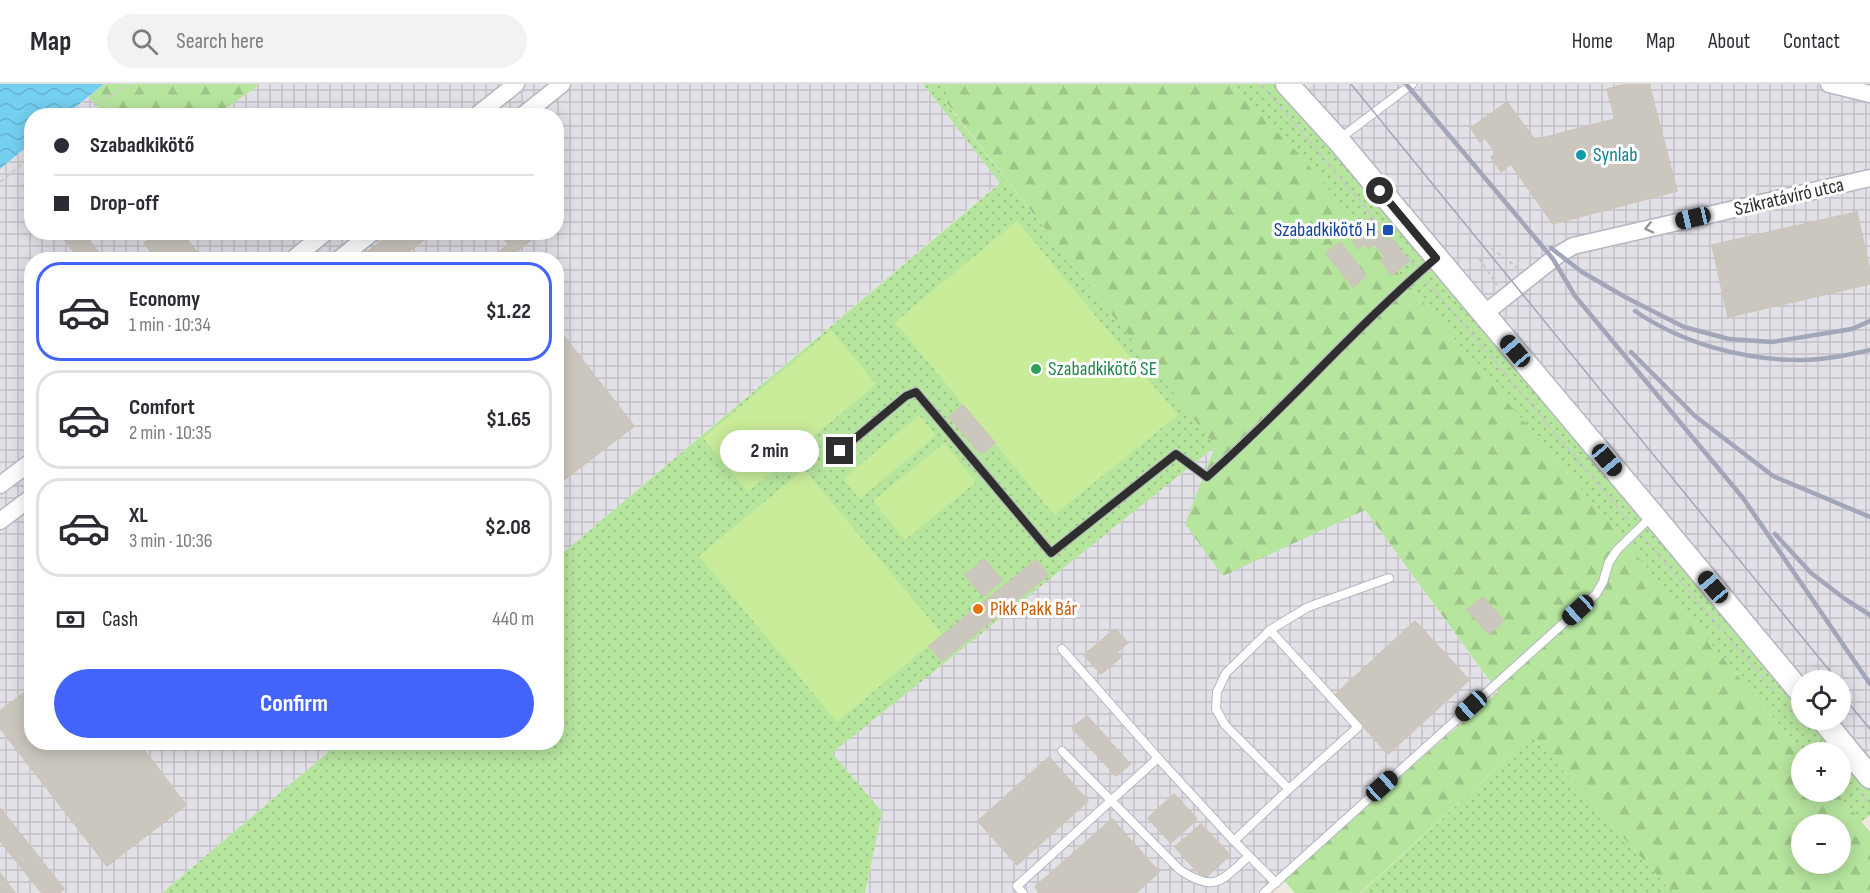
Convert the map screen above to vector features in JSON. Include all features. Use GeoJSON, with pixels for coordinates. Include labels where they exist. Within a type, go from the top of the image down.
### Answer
{"type":"FeatureCollection","features":[{"type":"Feature","properties":{"kind":"main road"},"geometry":{"type":"LineString","coordinates":[[1287,84],[1338,140],[1428,265],[1465,292],[1645,522],[1791,696]]}},
{"type":"Feature","properties":{"kind":"main road"},"geometry":{"type":"LineString","coordinates":[[1819,730],[1870,777]]}},
{"type":"Feature","properties":{"kind":"street"},"geometry":{"type":"LineString","coordinates":[[532,108],[562,84]]}},
{"type":"Feature","properties":{"kind":"street"},"geometry":{"type":"LineString","coordinates":[[1829,84],[1870,94]]}},
{"type":"Feature","properties":{"kind":"street"},"geometry":{"type":"LineString","coordinates":[[485,108],[512,85]]}},
{"type":"Feature","properties":{"kind":"street","name":"Szikratávíró utca"},"geometry":{"type":"LineString","coordinates":[[1484,315],[1558,255],[1573,246],[1870,178]]}},
{"type":"Feature","properties":{"kind":"street"},"geometry":{"type":"LineString","coordinates":[[302,252],[316,240]]}},
{"type":"Feature","properties":{"kind":"street"},"geometry":{"type":"LineString","coordinates":[[348,252],[363,240]]}},
{"type":"Feature","properties":{"kind":"street"},"geometry":{"type":"LineString","coordinates":[[0,485],[24,467]]}},
{"type":"Feature","properties":{"kind":"street"},"geometry":{"type":"LineString","coordinates":[[0,521],[24,503]]}},
{"type":"Feature","properties":{"kind":"lane"},"geometry":{"type":"LineString","coordinates":[[1338,140],[1412,84]]}},
{"type":"Feature","properties":{"kind":"lane"},"geometry":{"type":"LineString","coordinates":[[840,451],[906,396],[916,392],[1051,553],[1176,454],[1207,477],[1248,441],[1428,265]]}},
{"type":"Feature","properties":{"kind":"lane"},"geometry":{"type":"LineString","coordinates":[[1264,893],[1596,594],[1603,582],[1609,562],[1645,522]]}},
{"type":"Feature","properties":{"kind":"lane"},"geometry":{"type":"LineString","coordinates":[[1289,789],[1225,725],[1216,709],[1217,692],[1226,673],[1270,630],[1308,607],[1389,578]]}},
{"type":"Feature","properties":{"kind":"lane"},"geometry":{"type":"LineString","coordinates":[[1234,841],[1358,727],[1270,630]]}},
{"type":"Feature","properties":{"kind":"lane"},"geometry":{"type":"LineString","coordinates":[[1062,649],[1158,758],[1276,883]]}},
{"type":"Feature","properties":{"kind":"lane"},"geometry":{"type":"LineString","coordinates":[[1062,751],[1180,870],[1194,881],[1204,885],[1213,885],[1222,880],[1249,855]]}},
{"type":"Feature","properties":{"kind":"lane"},"geometry":{"type":"LineString","coordinates":[[1023,893],[1017,886],[1158,758]]}},
{"type":"Feature","properties":{"kind":"path"},"geometry":{"type":"LineString","coordinates":[[92,108],[104,98],[133,84]]}},
{"type":"Feature","properties":{"kind":"path"},"geometry":{"type":"LineString","coordinates":[[1261,84],[1428,265],[1447,306],[1645,522],[1774,691]]}},
{"type":"Feature","properties":{"kind":"path"},"geometry":{"type":"LineString","coordinates":[[0,182],[24,162]]}},
{"type":"Feature","properties":{"kind":"path"},"geometry":{"type":"LineString","coordinates":[[1491,248],[1520,270]]}},
{"type":"Feature","properties":{"kind":"path"},"geometry":{"type":"LineString","coordinates":[[1479,258],[1498,287]]}},
{"type":"Feature","properties":{"kind":"path"},"geometry":{"type":"LineString","coordinates":[[1447,306],[1465,292]]}},
{"type":"Feature","properties":{"kind":"shaded area"},"geometry":{"type":"Polygon","coordinates":[[[260,84],[923,84],[1000,182],[564,552],[564,252],[24,252],[24,750],[331,750],[162,893],[0,893],[0,169],[24,149],[24,240],[564,240],[564,108],[227,108],[260,84]]]}},
{"type":"Feature","properties":{"kind":"shaded area"},"geometry":{"type":"Polygon","coordinates":[[[1300,84],[1870,84],[1870,777],[1851,754],[1851,742],[1841,742],[1831,730],[1851,730],[1851,670],[1793,670],[1300,84]]]}},
{"type":"Feature","properties":{"kind":"shaded area"},"geometry":{"type":"Polygon","coordinates":[[[89,97],[98,108],[76,108],[89,97]]]}},
{"type":"Feature","properties":{"kind":"shaded area"},"geometry":{"type":"Polygon","coordinates":[[[1216,446],[1185,524],[1365,510],[1498,693],[1264,893],[865,893],[882,812],[831,753],[1216,446]]]}},
{"type":"Feature","properties":{"kind":"green space"},"geometry":{"type":"Polygon","coordinates":[[[104,84],[260,84],[227,108],[98,108],[89,97],[104,84]]]}},
{"type":"Feature","properties":{"kind":"green space"},"geometry":{"type":"Polygon","coordinates":[[[923,84],[949,84],[945,102],[1216,446],[832,753],[882,812],[865,893],[162,893],[331,750],[564,750],[564,552],[1000,183],[923,84]]]}},
{"type":"Feature","properties":{"kind":"green space"},"geometry":{"type":"Polygon","coordinates":[[[949,84],[1231,84],[1298,153],[1794,742],[1791,742],[1791,802],[1844,802],[1870,832],[1870,893],[1673,893],[1532,736],[1360,893],[1295,893],[1282,878],[1498,692],[1365,510],[1223,576],[1185,524],[1215,446],[945,101],[949,84]]]}},
{"type":"Feature","properties":{"kind":"green space"},"geometry":{"type":"Polygon","coordinates":[[[1231,84],[1300,84],[1791,682],[1791,730],[1831,730],[1841,742],[1794,742],[1298,153],[1231,84]]]}},
{"type":"Feature","properties":{"kind":"green space","name":"Szabadkikötő SE"},"geometry":{"type":"Polygon","coordinates":[[[1017,221],[1178,415],[1054,515],[895,322],[1017,221]]]}},
{"type":"Feature","properties":{"kind":"green space"},"geometry":{"type":"Polygon","coordinates":[[[831,330],[876,384],[748,492],[703,438],[831,330]]]}},
{"type":"Feature","properties":{"kind":"green space"},"geometry":{"type":"Polygon","coordinates":[[[919,415],[936,435],[860,499],[843,479],[919,415]]]}},
{"type":"Feature","properties":{"kind":"green space"},"geometry":{"type":"Polygon","coordinates":[[[944,443],[976,482],[905,540],[873,501],[944,443]]]}},
{"type":"Feature","properties":{"kind":"green space"},"geometry":{"type":"Polygon","coordinates":[[[804,469],[942,634],[837,722],[699,556],[804,469]]]}},
{"type":"Feature","properties":{"kind":"green space"},"geometry":{"type":"Polygon","coordinates":[[[1532,736],[1673,893],[1361,893],[1532,736]]]}},
{"type":"Feature","properties":{"kind":"green space"},"geometry":{"type":"Polygon","coordinates":[[[1851,754],[1870,777],[1870,815],[1861,822],[1844,802],[1851,802],[1851,754]]]}},
{"type":"Feature","properties":{"kind":"water"},"geometry":{"type":"Polygon","coordinates":[[[0,84],[104,84],[75,108],[24,108],[24,149],[0,169],[0,84]]]}},
{"type":"Feature","properties":{"kind":"building","name":"Synlab"},"geometry":{"type":"Polygon","coordinates":[[[1625,84],[1649,84],[1677,191],[1553,224],[1511,164],[1501,172],[1491,157],[1496,153],[1485,138],[1480,142],[1471,128],[1507,102],[1535,140],[1615,119],[1607,89],[1625,84]]]}},
{"type":"Feature","properties":{"kind":"building"},"geometry":{"type":"Polygon","coordinates":[[[1857,212],[1870,271],[1870,284],[1728,317],[1712,245],[1857,212]]]}},
{"type":"Feature","properties":{"kind":"building"},"geometry":{"type":"Polygon","coordinates":[[[1369,219],[1386,240],[1390,237],[1409,261],[1392,275],[1381,261],[1385,257],[1375,244],[1368,249],[1364,244],[1358,249],[1353,242],[1365,232],[1360,226],[1369,219]]]}},
{"type":"Feature","properties":{"kind":"building"},"geometry":{"type":"Polygon","coordinates":[[[65,240],[89,240],[98,252],[74,252],[65,240]]]}},
{"type":"Feature","properties":{"kind":"building"},"geometry":{"type":"Polygon","coordinates":[[[148,240],[187,240],[197,252],[151,252],[144,243],[148,240]]]}},
{"type":"Feature","properties":{"kind":"building"},"geometry":{"type":"Polygon","coordinates":[[[383,240],[424,240],[408,252],[367,252],[383,240]]]}},
{"type":"Feature","properties":{"kind":"building"},"geometry":{"type":"Polygon","coordinates":[[[505,240],[531,240],[516,252],[505,240]]]}},
{"type":"Feature","properties":{"kind":"building"},"geometry":{"type":"Polygon","coordinates":[[[1340,242],[1366,276],[1353,287],[1326,253],[1340,242]]]}},
{"type":"Feature","properties":{"kind":"building"},"geometry":{"type":"Polygon","coordinates":[[[509,244],[514,252],[499,252],[509,244]]]}},
{"type":"Feature","properties":{"kind":"building"},"geometry":{"type":"Polygon","coordinates":[[[564,336],[634,426],[564,480],[564,336]]]}},
{"type":"Feature","properties":{"kind":"building"},"geometry":{"type":"Polygon","coordinates":[[[963,405],[995,443],[981,454],[949,417],[963,405]]]}},
{"type":"Feature","properties":{"kind":"building"},"geometry":{"type":"Polygon","coordinates":[[[984,559],[1002,580],[983,596],[965,575],[984,559]]]}},
{"type":"Feature","properties":{"kind":"building"},"geometry":{"type":"Polygon","coordinates":[[[1036,560],[1048,575],[942,661],[929,646],[1036,560]]]}},
{"type":"Feature","properties":{"kind":"building"},"geometry":{"type":"Polygon","coordinates":[[[1483,597],[1504,621],[1489,634],[1467,610],[1483,597]]]}},
{"type":"Feature","properties":{"kind":"building"},"geometry":{"type":"Polygon","coordinates":[[[1415,621],[1469,680],[1388,754],[1335,695],[1415,621]]]}},
{"type":"Feature","properties":{"kind":"building"},"geometry":{"type":"Polygon","coordinates":[[[1115,629],[1128,643],[1117,652],[1121,657],[1101,674],[1084,655],[1115,629]]]}},
{"type":"Feature","properties":{"kind":"building"},"geometry":{"type":"Polygon","coordinates":[[[24,693],[24,750],[144,750],[186,805],[107,866],[0,728],[0,711],[24,693]]]}},
{"type":"Feature","properties":{"kind":"building"},"geometry":{"type":"Polygon","coordinates":[[[1087,716],[1130,764],[1116,776],[1072,728],[1087,716]]]}},
{"type":"Feature","properties":{"kind":"building"},"geometry":{"type":"Polygon","coordinates":[[[1049,757],[1088,801],[1017,865],[978,821],[1049,757]]]}},
{"type":"Feature","properties":{"kind":"building"},"geometry":{"type":"Polygon","coordinates":[[[1174,794],[1197,819],[1171,843],[1148,818],[1174,794]]]}},
{"type":"Feature","properties":{"kind":"building"},"geometry":{"type":"Polygon","coordinates":[[[0,808],[64,889],[59,893],[42,893],[0,841],[0,808]]]}},
{"type":"Feature","properties":{"kind":"building"},"geometry":{"type":"Polygon","coordinates":[[[1112,819],[1159,872],[1136,893],[1040,893],[1035,887],[1112,819]]]}},
{"type":"Feature","properties":{"kind":"building"},"geometry":{"type":"Polygon","coordinates":[[[1201,824],[1230,855],[1204,879],[1175,847],[1201,824]]]}},
{"type":"Feature","properties":{"kind":"building"},"geometry":{"type":"Polygon","coordinates":[[[0,873],[15,893],[0,893],[0,873]]]}},
{"type":"Feature","properties":{"kind":"tram line"},"geometry":{"type":"LineString","coordinates":[[1351,84],[1829,670]]}},
{"type":"Feature","properties":{"kind":"tram line"},"geometry":{"type":"LineString","coordinates":[[1851,706],[1870,729]]}},
{"type":"Feature","properties":{"kind":"railway"},"geometry":{"type":"LineString","coordinates":[[1406,84],[1553,259],[1575,296],[1743,498],[1870,684]]}},
{"type":"Feature","properties":{"kind":"railway"},"geometry":{"type":"LineString","coordinates":[[1551,248],[1582,272],[1625,297],[1684,327],[1729,339],[1772,342],[1852,329],[1870,321]]}},
{"type":"Feature","properties":{"kind":"railway"},"geometry":{"type":"LineString","coordinates":[[1635,311],[1673,333],[1694,341],[1758,357],[1810,360],[1870,350]]}},
{"type":"Feature","properties":{"kind":"railway"},"geometry":{"type":"LineString","coordinates":[[1631,352],[1695,416],[1773,476],[1870,517]]}},
{"type":"Feature","properties":{"kind":"railway"},"geometry":{"type":"LineString","coordinates":[[1775,534],[1811,573],[1870,615]]}},
{"type":"Feature","properties":{"kind":"place","name":"Synlab"},"geometry":{"type":"Point","coordinates":[1581,155]}},
{"type":"Feature","properties":{"kind":"place","name":"Szabadkikötő H"},"geometry":{"type":"Point","coordinates":[1388,230]}},
{"type":"Feature","properties":{"kind":"place","name":"Szabadkikötő SE"},"geometry":{"type":"Point","coordinates":[1036,369]}},
{"type":"Feature","properties":{"kind":"place","name":"Pikk Pakk Bár"},"geometry":{"type":"Point","coordinates":[978,609]}},
{"type":"Feature","properties":{"kind":"route"},"geometry":{"type":"LineString","coordinates":[[840,451],[906,396],[916,392],[1051,553],[1176,454],[1207,477],[1248,441],[1354,335],[1436,258],[1380,191]]}}]}
